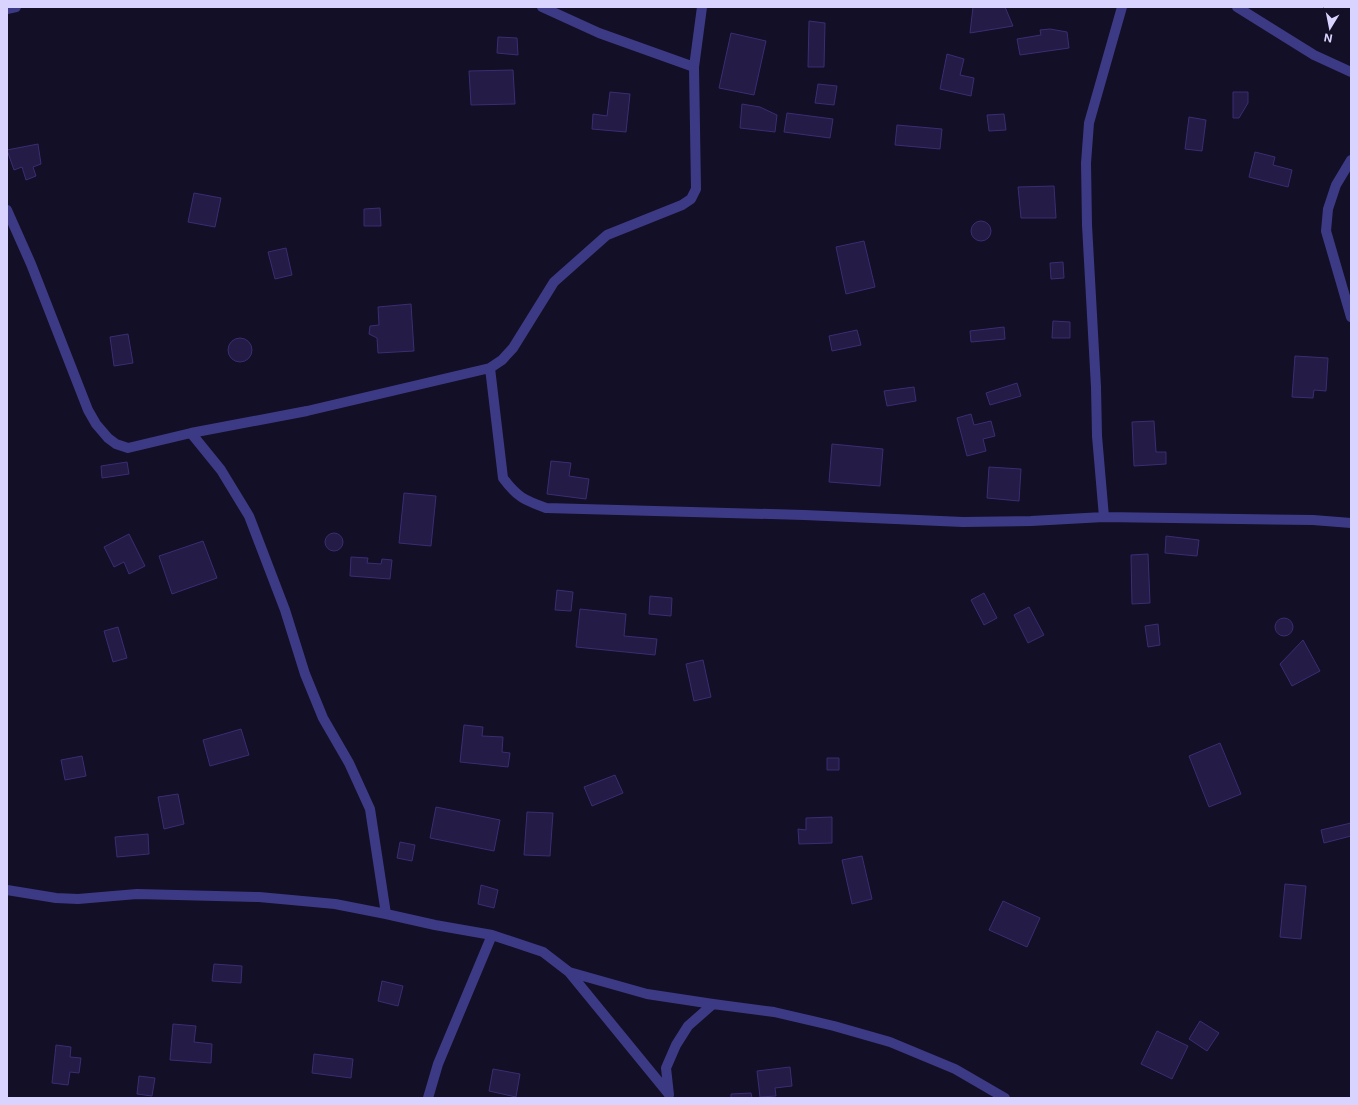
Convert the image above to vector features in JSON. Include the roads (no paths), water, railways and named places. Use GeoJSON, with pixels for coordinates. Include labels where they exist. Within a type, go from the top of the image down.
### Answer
{"type":"FeatureCollection","features":[{"type":"Feature","properties":{"kind":"street"},"geometry":{"type":"LineString","coordinates":[[7,9],[16,7]]}},
{"type":"Feature","properties":{"kind":"street"},"geometry":{"type":"LineString","coordinates":[[542,7],[599,34],[694,67]]}},
{"type":"Feature","properties":{"kind":"street"},"geometry":{"type":"LineString","coordinates":[[7,210],[31,264],[88,410],[96,424],[108,438],[116,444],[128,448],[190,433],[307,411],[490,368],[502,360],[513,348],[554,282],[607,235],[682,205],[691,199],[696,189],[694,67],[702,7]]}},
{"type":"Feature","properties":{"kind":"street"},"geometry":{"type":"LineString","coordinates":[[1104,517],[1097,436],[1096,387],[1087,225],[1086,163],[1089,123],[1122,7]]}},
{"type":"Feature","properties":{"kind":"street"},"geometry":{"type":"LineString","coordinates":[[1237,7],[1314,55],[1351,72]]}},
{"type":"Feature","properties":{"kind":"street"},"geometry":{"type":"LineString","coordinates":[[1351,160],[1336,185],[1328,209],[1326,231],[1351,317]]}},
{"type":"Feature","properties":{"kind":"street"},"geometry":{"type":"LineString","coordinates":[[490,368],[503,478],[513,491],[524,500],[546,508],[804,515],[963,522],[1031,521],[1104,517],[1313,520],[1351,523]]}},
{"type":"Feature","properties":{"kind":"street"},"geometry":{"type":"LineString","coordinates":[[190,433],[221,470],[249,516],[285,610],[305,674],[323,718],[349,763],[370,808],[386,914]]}},
{"type":"Feature","properties":{"kind":"street"},"geometry":{"type":"LineString","coordinates":[[7,890],[56,898],[78,899],[137,894],[259,897],[335,904],[435,925],[492,935],[543,952],[569,972],[669,1095]]}},
{"type":"Feature","properties":{"kind":"street"},"geometry":{"type":"LineString","coordinates":[[428,1098],[438,1064],[492,935]]}},
{"type":"Feature","properties":{"kind":"street"},"geometry":{"type":"LineString","coordinates":[[569,972],[647,994],[774,1012],[834,1026],[890,1042],[955,1069],[1005,1098]]}},
{"type":"Feature","properties":{"kind":"street"},"geometry":{"type":"LineString","coordinates":[[669,1095],[666,1068],[676,1045],[688,1026],[712,1004]]}}]}
